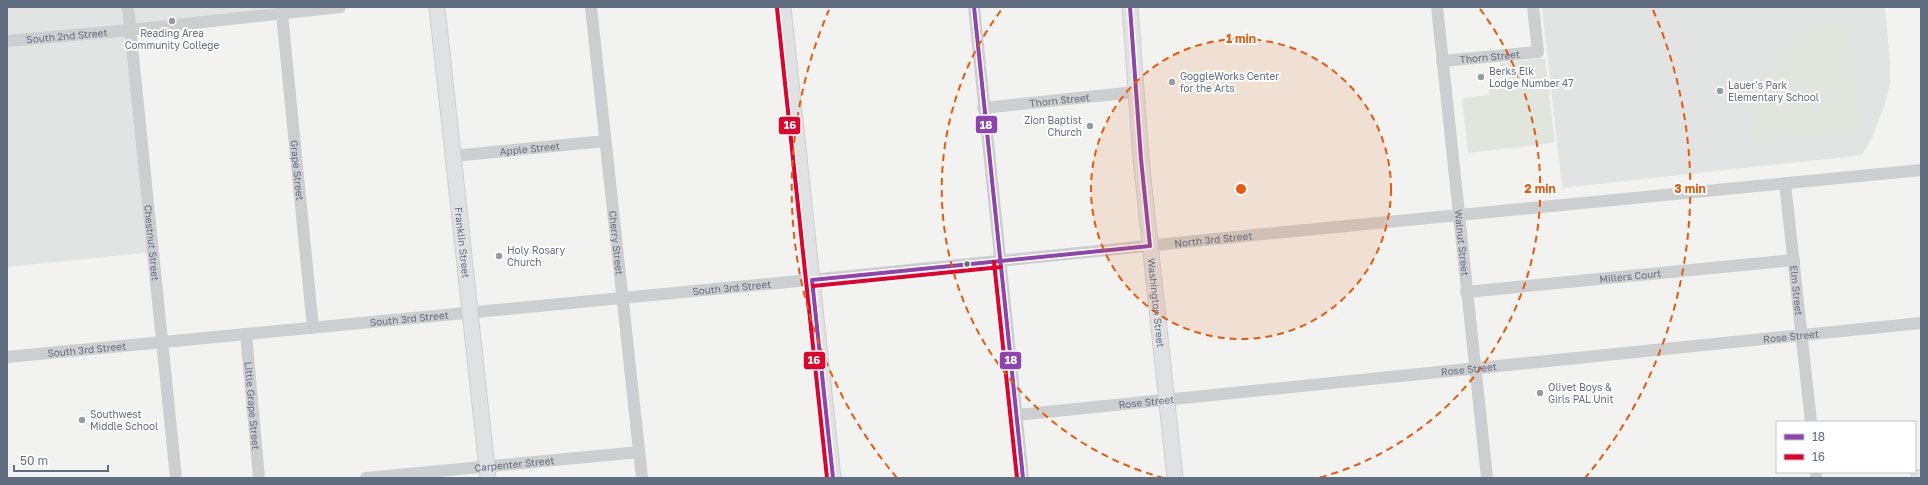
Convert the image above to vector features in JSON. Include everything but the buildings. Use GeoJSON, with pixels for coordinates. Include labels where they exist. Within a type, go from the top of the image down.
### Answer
{"type":"FeatureCollection","features":[{"type":"Feature","properties":{"kind":"main road","name":"Franklin Street"},"geometry":{"type":"LineString","coordinates":[[437,7],[487,472]]}},
{"type":"Feature","properties":{"kind":"main road"},"geometry":{"type":"LineString","coordinates":[[783,7],[833,478]]}},
{"type":"Feature","properties":{"kind":"main road","name":"Washington Street"},"geometry":{"type":"LineString","coordinates":[[1130,7],[1135,92],[1175,478]]}},
{"type":"Feature","properties":{"kind":"street","name":"Chestnut Street"},"geometry":{"type":"LineString","coordinates":[[128,7],[176,478]]}},
{"type":"Feature","properties":{"kind":"street","name":"South 2nd Street"},"geometry":{"type":"LineString","coordinates":[[7,41],[130,30],[340,7]]}},
{"type":"Feature","properties":{"kind":"street","name":"Cherry Street"},"geometry":{"type":"LineString","coordinates":[[591,7],[642,478]]}},
{"type":"Feature","properties":{"kind":"street"},"geometry":{"type":"LineString","coordinates":[[974,7],[983,108],[1023,478]]}},
{"type":"Feature","properties":{"kind":"street","name":"Walnut Street"},"geometry":{"type":"LineString","coordinates":[[1437,7],[1466,292],[1487,478]]}},
{"type":"Feature","properties":{"kind":"street","name":"Thorn Street"},"geometry":{"type":"LineString","coordinates":[[1442,61],[1538,52],[1533,7]]}},
{"type":"Feature","properties":{"kind":"street","name":"Grape Street"},"geometry":{"type":"LineString","coordinates":[[282,14],[313,328]]}},
{"type":"Feature","properties":{"kind":"street","name":"Thorn Street"},"geometry":{"type":"LineString","coordinates":[[983,108],[1135,92]]}},
{"type":"Feature","properties":{"kind":"street","name":"Apple Street"},"geometry":{"type":"LineString","coordinates":[[453,156],[605,142]]}},
{"type":"Feature","properties":{"kind":"street","name":"North 3rd Street"},"geometry":{"type":"LineString","coordinates":[[812,280],[1921,170]]}},
{"type":"Feature","properties":{"kind":"street","name":"Elm Street"},"geometry":{"type":"LineString","coordinates":[[1785,183],[1811,421]]}},
{"type":"Feature","properties":{"kind":"street","name":"Millers Court"},"geometry":{"type":"LineString","coordinates":[[1466,292],[1794,260]]}},
{"type":"Feature","properties":{"kind":"street","name":"South 3rd Street"},"geometry":{"type":"LineString","coordinates":[[7,357],[812,280]]}},
{"type":"Feature","properties":{"kind":"street","name":"Rose Street"},"geometry":{"type":"LineString","coordinates":[[1016,415],[1475,367],[1921,323]]}},
{"type":"Feature","properties":{"kind":"street","name":"Little Grape Street"},"geometry":{"type":"LineString","coordinates":[[246,334],[259,478]]}},
{"type":"Feature","properties":{"kind":"street","name":"Carpenter Street"},"geometry":{"type":"LineString","coordinates":[[366,478],[487,472],[639,452]]}},
{"type":"Feature","properties":{"kind":"shaded area"},"geometry":{"type":"Polygon","coordinates":[[[7,7],[301,7],[130,30],[153,252],[7,267],[7,7]]]}},
{"type":"Feature","properties":{"kind":"shaded area","name":"Lauer's Park Elementary School"},"geometry":{"type":"Polygon","coordinates":[[[1542,7],[1885,7],[1890,61],[1890,82],[1886,101],[1872,138],[1862,155],[1562,188],[1542,7]]]}},
{"type":"Feature","properties":{"kind":"shaded area"},"geometry":{"type":"Polygon","coordinates":[[[1848,23],[1860,129],[1749,142],[1748,136],[1761,85],[1804,29],[1848,23]]]}},
{"type":"Feature","properties":{"kind":"shaded area"},"geometry":{"type":"Polygon","coordinates":[[[1545,58],[1555,143],[1468,153],[1462,98],[1489,95],[1489,88],[1504,86],[1501,63],[1545,58]]]}},
{"type":"Feature","properties":{"kind":"transit line","name":"18"},"geometry":{"type":"LineString","coordinates":[[974,7],[1023,478]]}},
{"type":"Feature","properties":{"kind":"transit line","name":"18"},"geometry":{"type":"LineString","coordinates":[[1130,7],[1141,159],[1150,246]]}},
{"type":"Feature","properties":{"kind":"transit line","name":"16"},"geometry":{"type":"LineString","coordinates":[[777,8],[827,478]]}},
{"type":"Feature","properties":{"kind":"transit line","name":"18"},"geometry":{"type":"LineString","coordinates":[[812,280],[1150,246]]}},
{"type":"Feature","properties":{"kind":"transit line","name":"16"},"geometry":{"type":"LineString","coordinates":[[994,262],[1017,478]]}},
{"type":"Feature","properties":{"kind":"transit line","name":"16"},"geometry":{"type":"LineString","coordinates":[[813,286],[1001,267]]}},
{"type":"Feature","properties":{"kind":"transit line","name":"18"},"geometry":{"type":"LineString","coordinates":[[812,280],[833,478]]}},
{"type":"Feature","properties":{"kind":"place","name":"Reading Area Community College"},"geometry":{"type":"Point","coordinates":[172,21]}},
{"type":"Feature","properties":{"kind":"place","name":"Berks Elk Lodge Number 47"},"geometry":{"type":"Point","coordinates":[1481,77]}},
{"type":"Feature","properties":{"kind":"place","name":"GoggleWorks Center for the Arts"},"geometry":{"type":"Point","coordinates":[1172,82]}},
{"type":"Feature","properties":{"kind":"place","name":"Lauer's Park Elementary School"},"geometry":{"type":"Point","coordinates":[1720,91]}},
{"type":"Feature","properties":{"kind":"place","name":"Zion Baptist Church"},"geometry":{"type":"Point","coordinates":[1090,126]}},
{"type":"Feature","properties":{"kind":"place","name":"Holy Rosary Church"},"geometry":{"type":"Point","coordinates":[499,256]}},
{"type":"Feature","properties":{"kind":"place","name":"Olivet Boys & Girls PAL Unit"},"geometry":{"type":"Point","coordinates":[1540,393]}},
{"type":"Feature","properties":{"kind":"place","name":"Southwest Middle School"},"geometry":{"type":"Point","coordinates":[82,420]}}]}
